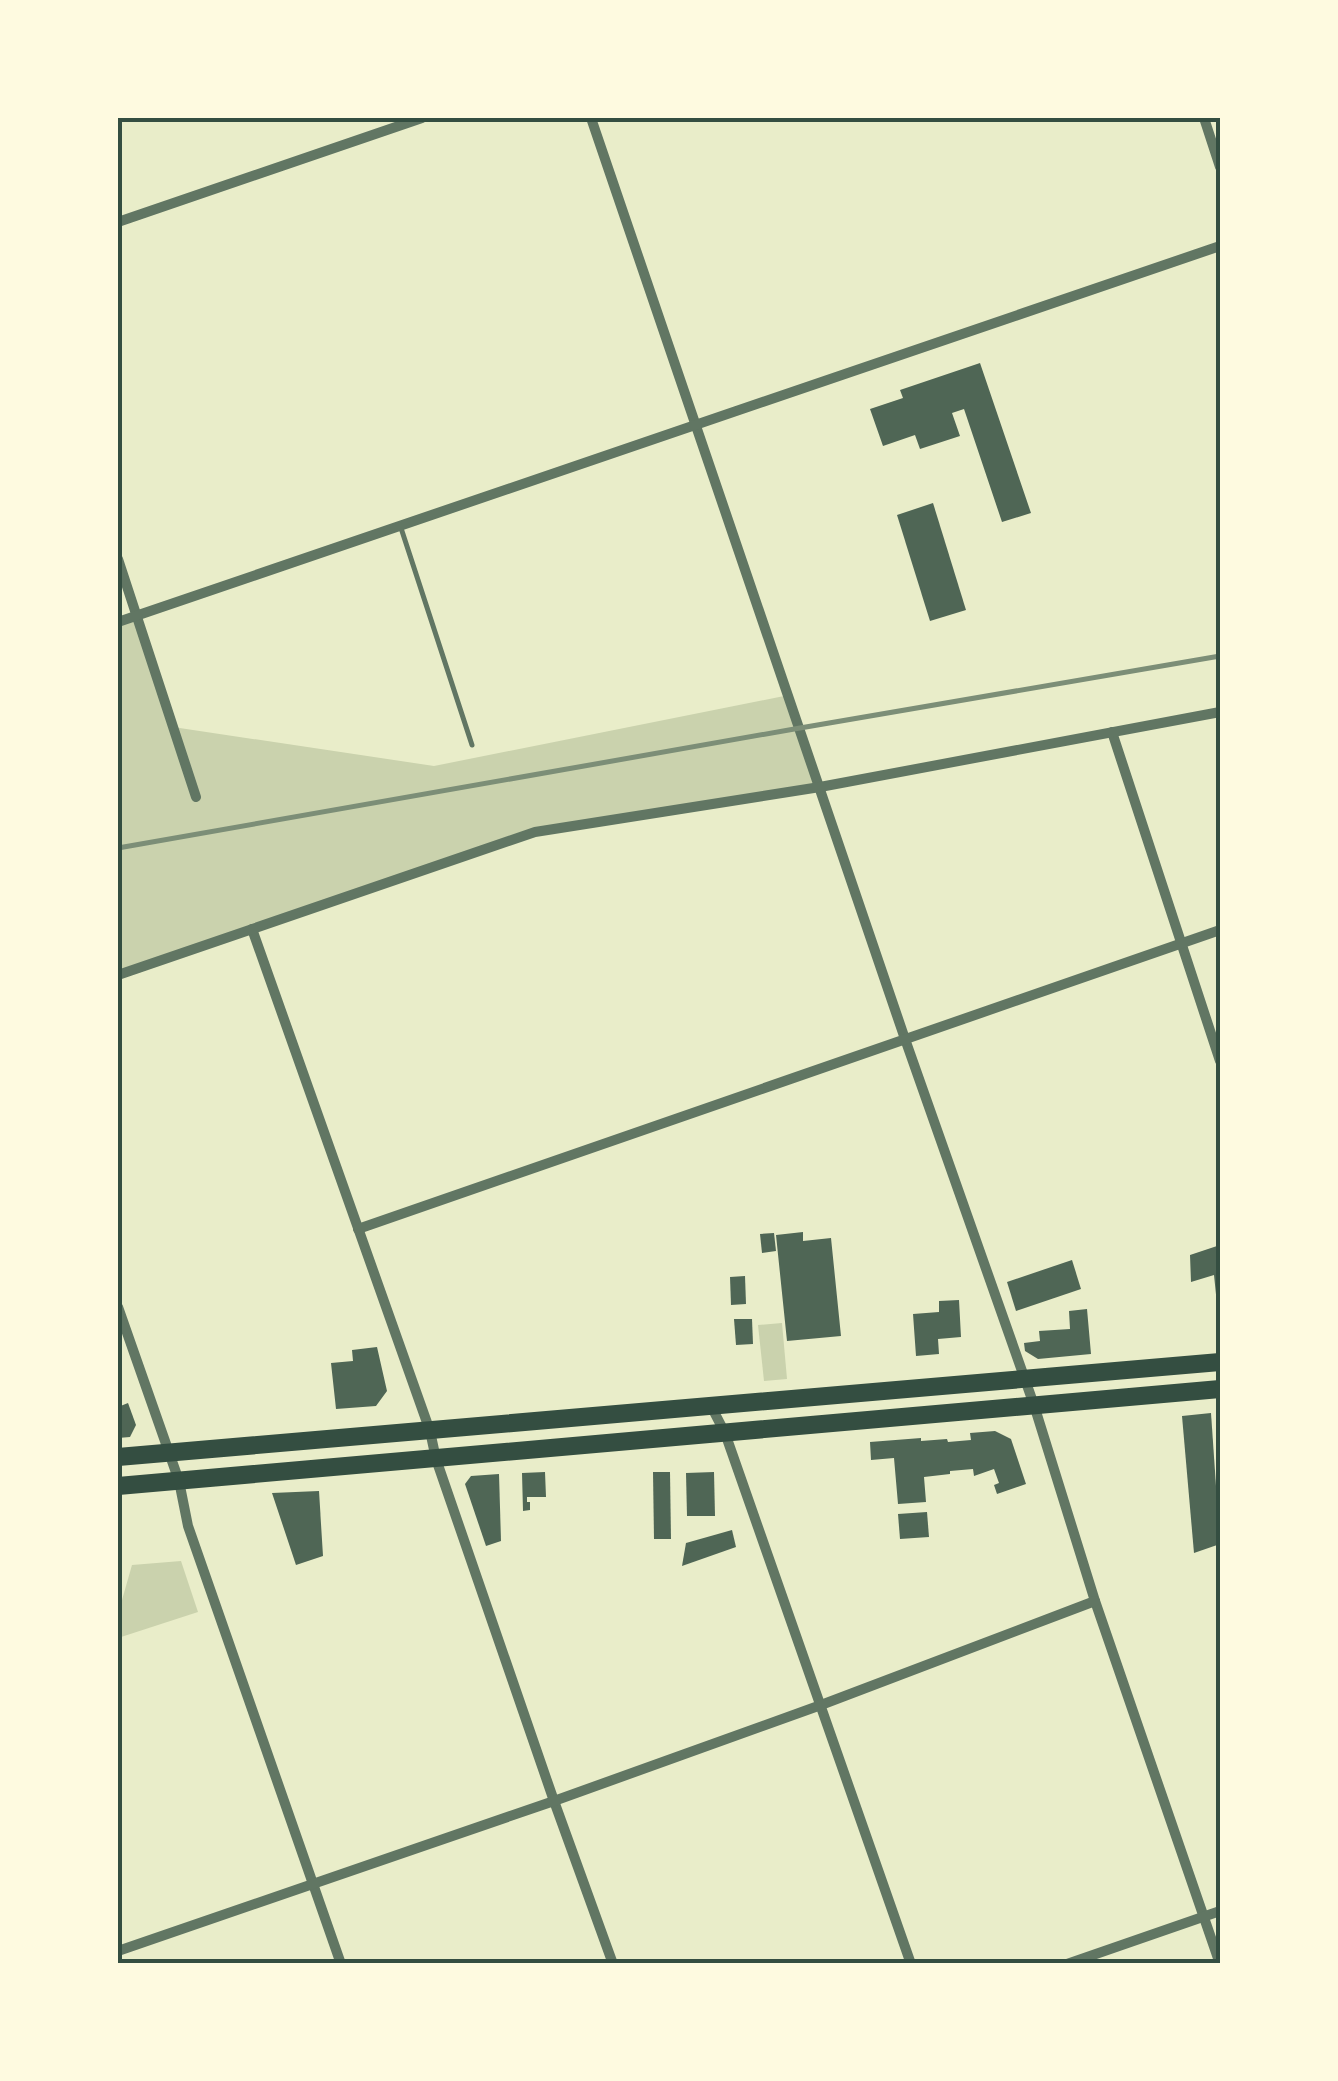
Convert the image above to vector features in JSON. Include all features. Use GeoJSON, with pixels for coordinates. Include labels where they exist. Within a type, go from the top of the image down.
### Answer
{"type":"FeatureCollection","features":[{"type":"Feature","properties":{"kind":"main road"},"geometry":{"type":"LineString","coordinates":[[118,1457],[1220,1362]]}},
{"type":"Feature","properties":{"kind":"main road"},"geometry":{"type":"LineString","coordinates":[[118,1486],[1220,1389]]}},
{"type":"Feature","properties":{"kind":"street"},"geometry":{"type":"LineString","coordinates":[[118,222],[422,118]]}},
{"type":"Feature","properties":{"kind":"street"},"geometry":{"type":"LineString","coordinates":[[592,118],[905,1040],[1034,1405],[1095,1601],[1220,1964]]}},
{"type":"Feature","properties":{"kind":"street"},"geometry":{"type":"LineString","coordinates":[[1204,118],[1220,167]]}},
{"type":"Feature","properties":{"kind":"street"},"geometry":{"type":"LineString","coordinates":[[118,622],[1220,246]]}},
{"type":"Feature","properties":{"kind":"street"},"geometry":{"type":"LineString","coordinates":[[118,559],[196,797]]}},
{"type":"Feature","properties":{"kind":"street"},"geometry":{"type":"LineString","coordinates":[[118,975],[535,832],[820,787],[1220,712]]}},
{"type":"Feature","properties":{"kind":"street"},"geometry":{"type":"LineString","coordinates":[[1112,732],[1220,1062]]}},
{"type":"Feature","properties":{"kind":"street"},"geometry":{"type":"LineString","coordinates":[[252,929],[613,1964]]}},
{"type":"Feature","properties":{"kind":"street"},"geometry":{"type":"LineString","coordinates":[[358,1229],[1220,930]]}},
{"type":"Feature","properties":{"kind":"street"},"geometry":{"type":"LineString","coordinates":[[118,1306],[179,1481],[188,1526],[341,1964]]}},
{"type":"Feature","properties":{"kind":"street"},"geometry":{"type":"LineString","coordinates":[[711,1406],[725,1432],[911,1964]]}},
{"type":"Feature","properties":{"kind":"street"},"geometry":{"type":"LineString","coordinates":[[118,1951],[554,1801],[1095,1601]]}},
{"type":"Feature","properties":{"kind":"street"},"geometry":{"type":"LineString","coordinates":[[1067,1964],[1220,1911]]}},
{"type":"Feature","properties":{"kind":"lane"},"geometry":{"type":"LineString","coordinates":[[400,526],[472,745]]}},
{"type":"Feature","properties":{"kind":"green space"},"geometry":{"type":"Polygon","coordinates":[[[137,615],[173,727],[434,766],[789,695],[820,787],[535,832],[118,975],[118,622],[137,615]]]}},
{"type":"Feature","properties":{"kind":"green space"},"geometry":{"type":"Polygon","coordinates":[[[782,1323],[787,1379],[764,1381],[758,1325],[782,1323]]]}},
{"type":"Feature","properties":{"kind":"green space"},"geometry":{"type":"Polygon","coordinates":[[[181,1561],[198,1612],[118,1638],[122,1600],[132,1565],[181,1561]]]}},
{"type":"Feature","properties":{"kind":"building"},"geometry":{"type":"Polygon","coordinates":[[[980,363],[1031,513],[1002,522],[964,409],[952,413],[960,436],[920,449],[915,435],[883,446],[870,409],[903,398],[900,390],[980,363]]]}},
{"type":"Feature","properties":{"kind":"building"},"geometry":{"type":"Polygon","coordinates":[[[933,503],[966,610],[930,621],[897,515],[933,503]]]}},
{"type":"Feature","properties":{"kind":"building"},"geometry":{"type":"Polygon","coordinates":[[[803,1232],[803,1241],[831,1238],[841,1336],[787,1341],[776,1235],[803,1232]]]}},
{"type":"Feature","properties":{"kind":"building"},"geometry":{"type":"Polygon","coordinates":[[[774,1233],[776,1251],[762,1253],[760,1234],[774,1233]]]}},
{"type":"Feature","properties":{"kind":"building"},"geometry":{"type":"Polygon","coordinates":[[[1220,1245],[1218,1314],[1214,1275],[1191,1282],[1190,1255],[1220,1245]]]}},
{"type":"Feature","properties":{"kind":"building"},"geometry":{"type":"Polygon","coordinates":[[[1072,1260],[1081,1289],[1016,1311],[1007,1282],[1072,1260]]]}},
{"type":"Feature","properties":{"kind":"building"},"geometry":{"type":"Polygon","coordinates":[[[745,1276],[746,1304],[731,1305],[730,1277],[745,1276]]]}},
{"type":"Feature","properties":{"kind":"building"},"geometry":{"type":"Polygon","coordinates":[[[959,1300],[961,1337],[938,1339],[939,1354],[916,1356],[913,1314],[939,1312],[939,1301],[959,1300]]]}},
{"type":"Feature","properties":{"kind":"building"},"geometry":{"type":"Polygon","coordinates":[[[1087,1309],[1091,1354],[1038,1359],[1025,1351],[1024,1343],[1040,1341],[1039,1331],[1070,1329],[1069,1311],[1087,1309]]]}},
{"type":"Feature","properties":{"kind":"building"},"geometry":{"type":"Polygon","coordinates":[[[734,1319],[752,1319],[753,1344],[736,1345],[734,1319]]]}},
{"type":"Feature","properties":{"kind":"building"},"geometry":{"type":"Polygon","coordinates":[[[377,1347],[387,1391],[376,1406],[336,1409],[331,1363],[353,1361],[352,1350],[377,1347]]]}},
{"type":"Feature","properties":{"kind":"building"},"geometry":{"type":"Polygon","coordinates":[[[128,1403],[136,1425],[130,1437],[118,1438],[118,1407],[128,1403]]]}},
{"type":"Feature","properties":{"kind":"building"},"geometry":{"type":"Polygon","coordinates":[[[1211,1413],[1220,1544],[1194,1553],[1182,1416],[1211,1413]]]}},
{"type":"Feature","properties":{"kind":"building"},"geometry":{"type":"Polygon","coordinates":[[[995,1431],[1011,1439],[1026,1484],[997,1494],[994,1485],[999,1483],[994,1469],[974,1476],[973,1469],[950,1471],[924,1477],[926,1502],[898,1504],[894,1458],[871,1460],[870,1442],[971,1440],[970,1433],[995,1431]]]}},
{"type":"Feature","properties":{"kind":"building"},"geometry":{"type":"Polygon","coordinates":[[[545,1472],[546,1497],[527,1497],[530,1510],[523,1511],[522,1473],[545,1472]]]}},
{"type":"Feature","properties":{"kind":"building"},"geometry":{"type":"Polygon","coordinates":[[[653,1472],[670,1472],[671,1539],[654,1539],[653,1472]]]}},
{"type":"Feature","properties":{"kind":"building"},"geometry":{"type":"Polygon","coordinates":[[[714,1472],[715,1516],[687,1516],[686,1473],[714,1472]]]}},
{"type":"Feature","properties":{"kind":"building"},"geometry":{"type":"Polygon","coordinates":[[[499,1474],[501,1541],[486,1546],[465,1484],[471,1476],[499,1474]]]}},
{"type":"Feature","properties":{"kind":"building"},"geometry":{"type":"Polygon","coordinates":[[[319,1491],[323,1556],[296,1565],[272,1493],[319,1491]]]}},
{"type":"Feature","properties":{"kind":"building"},"geometry":{"type":"Polygon","coordinates":[[[927,1512],[929,1537],[900,1539],[898,1514],[927,1512]]]}},
{"type":"Feature","properties":{"kind":"building"},"geometry":{"type":"Polygon","coordinates":[[[732,1530],[736,1547],[682,1566],[686,1543],[732,1530]]]}},
{"type":"Feature","properties":{"kind":"railway"},"geometry":{"type":"LineString","coordinates":[[118,848],[1220,656]]}}]}
